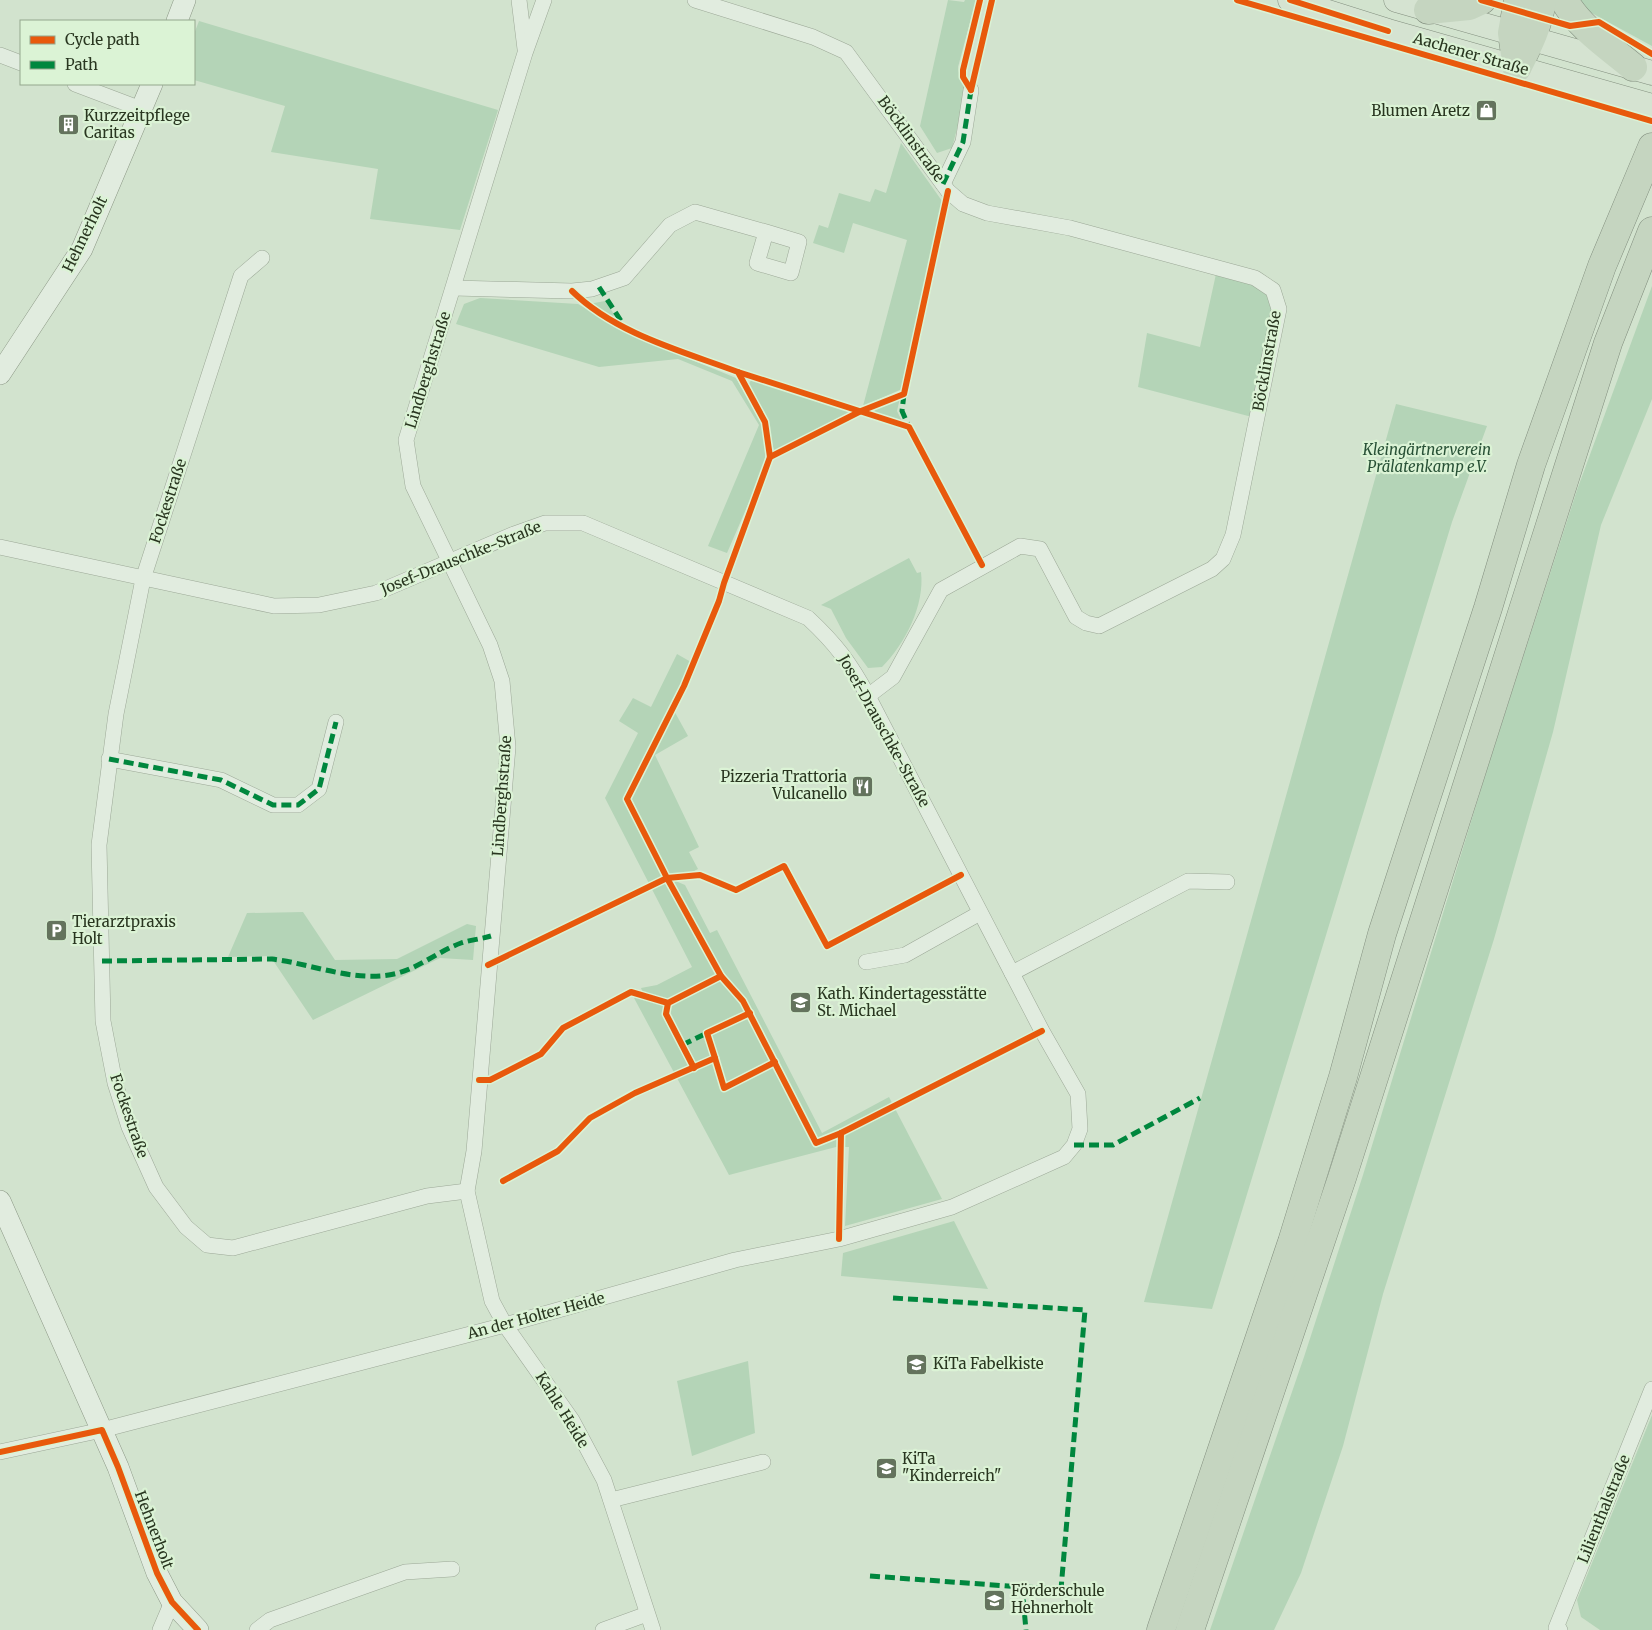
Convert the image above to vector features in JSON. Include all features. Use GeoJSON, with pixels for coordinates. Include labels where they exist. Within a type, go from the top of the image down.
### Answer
{"type":"FeatureCollection","features":[{"type":"Feature","properties":{"kind":"highway"},"geometry":{"type":"LineString","coordinates":[[1428,10],[1469,6],[1482,0]]}},
{"type":"Feature","properties":{"kind":"highway"},"geometry":{"type":"LineString","coordinates":[[1517,68],[1522,36],[1518,0]]}},
{"type":"Feature","properties":{"kind":"highway"},"geometry":{"type":"LineString","coordinates":[[1522,36],[1540,17],[1542,0]]}},
{"type":"Feature","properties":{"kind":"highway"},"geometry":{"type":"LineString","coordinates":[[1564,0],[1583,24],[1643,70]]}},
{"type":"Feature","properties":{"kind":"highway"},"geometry":{"type":"LineString","coordinates":[[1161,1630],[1292,1242],[1343,1077],[1382,934],[1488,608],[1531,465],[1602,266],[1652,147]]}},
{"type":"Feature","properties":{"kind":"highway"},"geometry":{"type":"LineString","coordinates":[[1190,1630],[1342,1178],[1608,342],[1652,231]]}},
{"type":"Feature","properties":{"kind":"main road","name":"Aachener Straße"},"geometry":{"type":"LineString","coordinates":[[1290,0],[1652,106]]}},
{"type":"Feature","properties":{"kind":"main road","name":"Aachener Straße"},"geometry":{"type":"LineString","coordinates":[[1396,0],[1643,70]]}},
{"type":"Feature","properties":{"kind":"street","name":"Lindberghstraße"},"geometry":{"type":"LineString","coordinates":[[519,0],[525,53]]}},
{"type":"Feature","properties":{"kind":"street","name":"Lindberghstraße"},"geometry":{"type":"LineString","coordinates":[[505,1325],[492,1301],[467,1191],[474,1151],[508,747],[502,681],[490,645],[414,486],[406,440],[525,53],[544,0]]}},
{"type":"Feature","properties":{"kind":"street","name":"Böcklinstraße"},"geometry":{"type":"LineString","coordinates":[[695,0],[812,38],[846,52],[943,184],[963,204],[988,213],[1070,228],[1255,278],[1273,290],[1279,309],[1233,535],[1223,559],[1212,569],[1099,626],[1086,623],[1076,617],[1040,549],[1020,546],[941,590],[893,677],[868,696]]}},
{"type":"Feature","properties":{"kind":"street"},"geometry":{"type":"LineString","coordinates":[[0,55],[20,64]]}},
{"type":"Feature","properties":{"kind":"street"},"geometry":{"type":"LineString","coordinates":[[78,85],[141,109]]}},
{"type":"Feature","properties":{"kind":"street","name":"Hehnerholt"},"geometry":{"type":"LineString","coordinates":[[0,374],[82,249],[152,85]]}},
{"type":"Feature","properties":{"kind":"street"},"geometry":{"type":"LineString","coordinates":[[943,184],[963,142],[971,90]]}},
{"type":"Feature","properties":{"kind":"street"},"geometry":{"type":"LineString","coordinates":[[454,288],[572,291],[592,289],[624,278],[670,225],[695,212],[766,232]]}},
{"type":"Feature","properties":{"kind":"street","name":"Fockestraße"},"geometry":{"type":"LineString","coordinates":[[262,258],[242,276],[143,579],[116,714],[99,845],[103,1021],[115,1083],[135,1144],[156,1187],[186,1228],[207,1245],[233,1248],[427,1196],[467,1191]]}},
{"type":"Feature","properties":{"kind":"street","name":"Josef-Drauschke-Straße"},"geometry":{"type":"LineString","coordinates":[[0,547],[274,606],[319,605],[376,593],[451,563],[514,534],[545,524],[583,523],[808,618],[834,642],[853,668],[980,913],[1078,1094],[1080,1129],[1074,1145],[1064,1157]]}},
{"type":"Feature","properties":{"kind":"street"},"geometry":{"type":"LineString","coordinates":[[109,760],[221,780],[273,805],[298,805],[319,789],[336,722]]}},
{"type":"Feature","properties":{"kind":"street"},"geometry":{"type":"LineString","coordinates":[[1012,973],[1188,881],[1227,882]]}},
{"type":"Feature","properties":{"kind":"street"},"geometry":{"type":"LineString","coordinates":[[866,962],[905,955],[980,913]]}},
{"type":"Feature","properties":{"kind":"street","name":"An der Holter Heide"},"geometry":{"type":"LineString","coordinates":[[0,1452],[102,1430],[505,1325],[735,1260],[838,1239],[952,1207],[1064,1157]]}},
{"type":"Feature","properties":{"kind":"street","name":"Hehnerholt"},"geometry":{"type":"LineString","coordinates":[[0,1201],[118,1467],[157,1573],[172,1602],[198,1630]]}},
{"type":"Feature","properties":{"kind":"street","name":"Kahle Heide"},"geometry":{"type":"LineString","coordinates":[[505,1325],[572,1420],[604,1480],[653,1630]]}},
{"type":"Feature","properties":{"kind":"street","name":"Lilienthalstraße"},"geometry":{"type":"LineString","coordinates":[[1558,1629],[1652,1389]]}},
{"type":"Feature","properties":{"kind":"street"},"geometry":{"type":"LineString","coordinates":[[611,1500],[763,1462]]}},
{"type":"Feature","properties":{"kind":"street"},"geometry":{"type":"LineString","coordinates":[[256,1630],[270,1620],[405,1572],[452,1569]]}},
{"type":"Feature","properties":{"kind":"street"},"geometry":{"type":"LineString","coordinates":[[160,1630],[172,1602]]}},
{"type":"Feature","properties":{"kind":"street"},"geometry":{"type":"LineString","coordinates":[[603,1630],[647,1614]]}},
{"type":"Feature","properties":{"kind":"green space"},"geometry":{"type":"Polygon","coordinates":[[[948,0],[964,2],[965,0],[976,0],[958,67],[960,79],[967,90],[952,148],[937,153],[920,126],[948,0]]]}},
{"type":"Feature","properties":{"kind":"green space"},"geometry":{"type":"Polygon","coordinates":[[[1575,0],[1652,0],[1652,46],[1588,11],[1575,0]]]}},
{"type":"Feature","properties":{"kind":"green space"},"geometry":{"type":"Polygon","coordinates":[[[199,21],[498,110],[460,230],[370,219],[378,169],[271,152],[285,106],[195,80],[195,31],[199,21]]]}},
{"type":"Feature","properties":{"kind":"green space"},"geometry":{"type":"Polygon","coordinates":[[[901,143],[942,201],[902,389],[863,406],[907,240],[853,223],[844,253],[813,243],[819,225],[828,228],[839,193],[870,202],[875,189],[886,193],[901,143]]]}},
{"type":"Feature","properties":{"kind":"green space"},"geometry":{"type":"Polygon","coordinates":[[[1216,274],[1241,280],[1255,286],[1273,304],[1252,417],[1138,387],[1147,333],[1200,347],[1216,274]]]}},
{"type":"Feature","properties":{"kind":"green space"},"geometry":{"type":"Polygon","coordinates":[[[1652,286],[1652,399],[1601,525],[1553,732],[1494,939],[1383,1294],[1343,1446],[1301,1573],[1274,1630],[1210,1630],[1304,1357],[1363,1175],[1489,763],[1577,490],[1652,286]]]}},
{"type":"Feature","properties":{"kind":"green space"},"geometry":{"type":"Polygon","coordinates":[[[480,298],[578,304],[631,335],[736,378],[762,423],[766,451],[763,470],[727,553],[708,546],[759,425],[732,381],[678,359],[599,367],[456,324],[464,304],[480,298]]]}},
{"type":"Feature","properties":{"kind":"green space"},"geometry":{"type":"Polygon","coordinates":[[[605,301],[614,314],[613,317],[589,304],[605,301]]]}},
{"type":"Feature","properties":{"kind":"green space"},"geometry":{"type":"Polygon","coordinates":[[[751,380],[846,410],[848,413],[774,451],[766,417],[749,384],[751,380]]]}},
{"type":"Feature","properties":{"kind":"green space"},"geometry":{"type":"Polygon","coordinates":[[[900,398],[897,411],[903,423],[874,413],[875,408],[900,398]]]}},
{"type":"Feature","properties":{"kind":"green space","name":"Kleingärtnerverein Prälatenkamp e.V."},"geometry":{"type":"Polygon","coordinates":[[[1396,404],[1487,426],[1452,522],[1212,1309],[1144,1302],[1396,404]]]}},
{"type":"Feature","properties":{"kind":"green space"},"geometry":{"type":"Polygon","coordinates":[[[909,558],[917,573],[921,572],[920,598],[912,623],[906,636],[882,667],[868,668],[846,638],[831,609],[821,605],[909,558]]]}},
{"type":"Feature","properties":{"kind":"green space"},"geometry":{"type":"Polygon","coordinates":[[[677,654],[691,662],[672,707],[688,736],[655,755],[699,847],[689,852],[698,869],[666,877],[685,885],[710,933],[717,930],[822,1133],[889,1097],[942,1199],[845,1226],[849,1147],[836,1147],[729,1175],[634,998],[643,993],[641,988],[657,985],[692,967],[605,798],[638,733],[619,721],[633,698],[651,707],[677,654]]]}},
{"type":"Feature","properties":{"kind":"green space"},"geometry":{"type":"Polygon","coordinates":[[[303,912],[335,960],[397,959],[467,924],[476,926],[473,960],[440,958],[313,1020],[270,956],[228,957],[247,913],[303,912]]]}},
{"type":"Feature","properties":{"kind":"green space"},"geometry":{"type":"Polygon","coordinates":[[[954,1221],[988,1289],[841,1276],[843,1253],[954,1221]]]}},
{"type":"Feature","properties":{"kind":"green space"},"geometry":{"type":"Polygon","coordinates":[[[748,1361],[755,1433],[692,1456],[677,1381],[748,1361]]]}},
{"type":"Feature","properties":{"kind":"green space"},"geometry":{"type":"Polygon","coordinates":[[[1652,1415],[1652,1630],[1600,1630],[1581,1617],[1577,1600],[1652,1415]]]}},
{"type":"Feature","properties":{"kind":"marked path"},"geometry":{"type":"LineString","coordinates":[[943,184],[963,142],[971,90]]}},
{"type":"Feature","properties":{"kind":"marked path"},"geometry":{"type":"LineString","coordinates":[[599,287],[623,324]]}},
{"type":"Feature","properties":{"kind":"marked path"},"geometry":{"type":"LineString","coordinates":[[904,394],[902,411],[909,427]]}},
{"type":"Feature","properties":{"kind":"marked path"},"geometry":{"type":"LineString","coordinates":[[109,759],[221,780],[273,805],[298,805],[319,789],[336,722]]}},
{"type":"Feature","properties":{"kind":"marked path"},"geometry":{"type":"LineString","coordinates":[[102,961],[272,959],[351,975],[382,976],[406,970],[461,943],[491,936]]}},
{"type":"Feature","properties":{"kind":"marked path"},"geometry":{"type":"LineString","coordinates":[[682,1045],[707,1033]]}},
{"type":"Feature","properties":{"kind":"marked path"},"geometry":{"type":"LineString","coordinates":[[1074,1145],[1113,1145],[1200,1098]]}},
{"type":"Feature","properties":{"kind":"marked path"},"geometry":{"type":"LineString","coordinates":[[893,1298],[1085,1310],[1061,1589],[1022,1587]]}},
{"type":"Feature","properties":{"kind":"marked path"},"geometry":{"type":"LineString","coordinates":[[870,1576],[1022,1587],[1026,1630]]}},
{"type":"Feature","properties":{"kind":"cycle path"},"geometry":{"type":"LineString","coordinates":[[971,90],[963,77],[963,70],[980,0]]}},
{"type":"Feature","properties":{"kind":"cycle path"},"geometry":{"type":"LineString","coordinates":[[971,90],[992,0]]}},
{"type":"Feature","properties":{"kind":"cycle path"},"geometry":{"type":"LineString","coordinates":[[1237,0],[1652,121]]}},
{"type":"Feature","properties":{"kind":"cycle path"},"geometry":{"type":"LineString","coordinates":[[1290,0],[1388,31]]}},
{"type":"Feature","properties":{"kind":"cycle path"},"geometry":{"type":"LineString","coordinates":[[1481,0],[1570,26],[1599,22],[1652,54]]}},
{"type":"Feature","properties":{"kind":"cycle path"},"geometry":{"type":"LineString","coordinates":[[770,457],[861,411],[904,394],[948,191]]}},
{"type":"Feature","properties":{"kind":"cycle path"},"geometry":{"type":"LineString","coordinates":[[572,291],[589,306],[629,330],[650,340],[738,372],[765,422],[770,457],[719,601],[684,686],[627,799],[667,878],[721,976],[743,1001],[816,1143],[841,1133],[839,1239]]}},
{"type":"Feature","properties":{"kind":"cycle path"},"geometry":{"type":"LineString","coordinates":[[738,372],[909,427],[982,565]]}},
{"type":"Feature","properties":{"kind":"cycle path"},"geometry":{"type":"LineString","coordinates":[[488,965],[667,878],[700,875],[736,890],[784,866],[827,946],[961,875]]}},
{"type":"Feature","properties":{"kind":"cycle path"},"geometry":{"type":"LineString","coordinates":[[479,1080],[490,1080],[541,1054],[563,1028],[631,992],[668,1003],[721,976]]}},
{"type":"Feature","properties":{"kind":"cycle path"},"geometry":{"type":"LineString","coordinates":[[668,1003],[666,1014],[694,1068]]}},
{"type":"Feature","properties":{"kind":"cycle path"},"geometry":{"type":"LineString","coordinates":[[503,1181],[558,1151],[590,1118],[635,1093],[715,1058],[707,1033],[750,1013]]}},
{"type":"Feature","properties":{"kind":"cycle path"},"geometry":{"type":"LineString","coordinates":[[841,1133],[1042,1031]]}},
{"type":"Feature","properties":{"kind":"cycle path"},"geometry":{"type":"LineString","coordinates":[[715,1058],[724,1088],[775,1062]]}},
{"type":"Feature","properties":{"kind":"cycle path"},"geometry":{"type":"LineString","coordinates":[[0,1452],[102,1430],[118,1467],[157,1573],[172,1602],[198,1630]]}},
{"type":"Feature","properties":{"kind":"place","name":"Blumen Aretz"},"geometry":{"type":"Point","coordinates":[1486,111]}},
{"type":"Feature","properties":{"kind":"place","name":"Kurzzeitpflege Caritas"},"geometry":{"type":"Point","coordinates":[68,125]}},
{"type":"Feature","properties":{"kind":"place","name":"Pizzeria Trattoria Vulcanello"},"geometry":{"type":"Point","coordinates":[863,786]}},
{"type":"Feature","properties":{"kind":"place","name":"Tierarztpraxis Holt"},"geometry":{"type":"Point","coordinates":[56,931]}},
{"type":"Feature","properties":{"kind":"place","name":"Kath. Kindertagesstätte St. Michael"},"geometry":{"type":"Point","coordinates":[801,1003]}},
{"type":"Feature","properties":{"kind":"place","name":"KiTa Fabelkiste"},"geometry":{"type":"Point","coordinates":[917,1364]}},
{"type":"Feature","properties":{"kind":"place","name":"KiTa \"Kinderreich\""},"geometry":{"type":"Point","coordinates":[886,1468]}},
{"type":"Feature","properties":{"kind":"place","name":"Förderschule Hehnerholt"},"geometry":{"type":"Point","coordinates":[995,1600]}}]}
